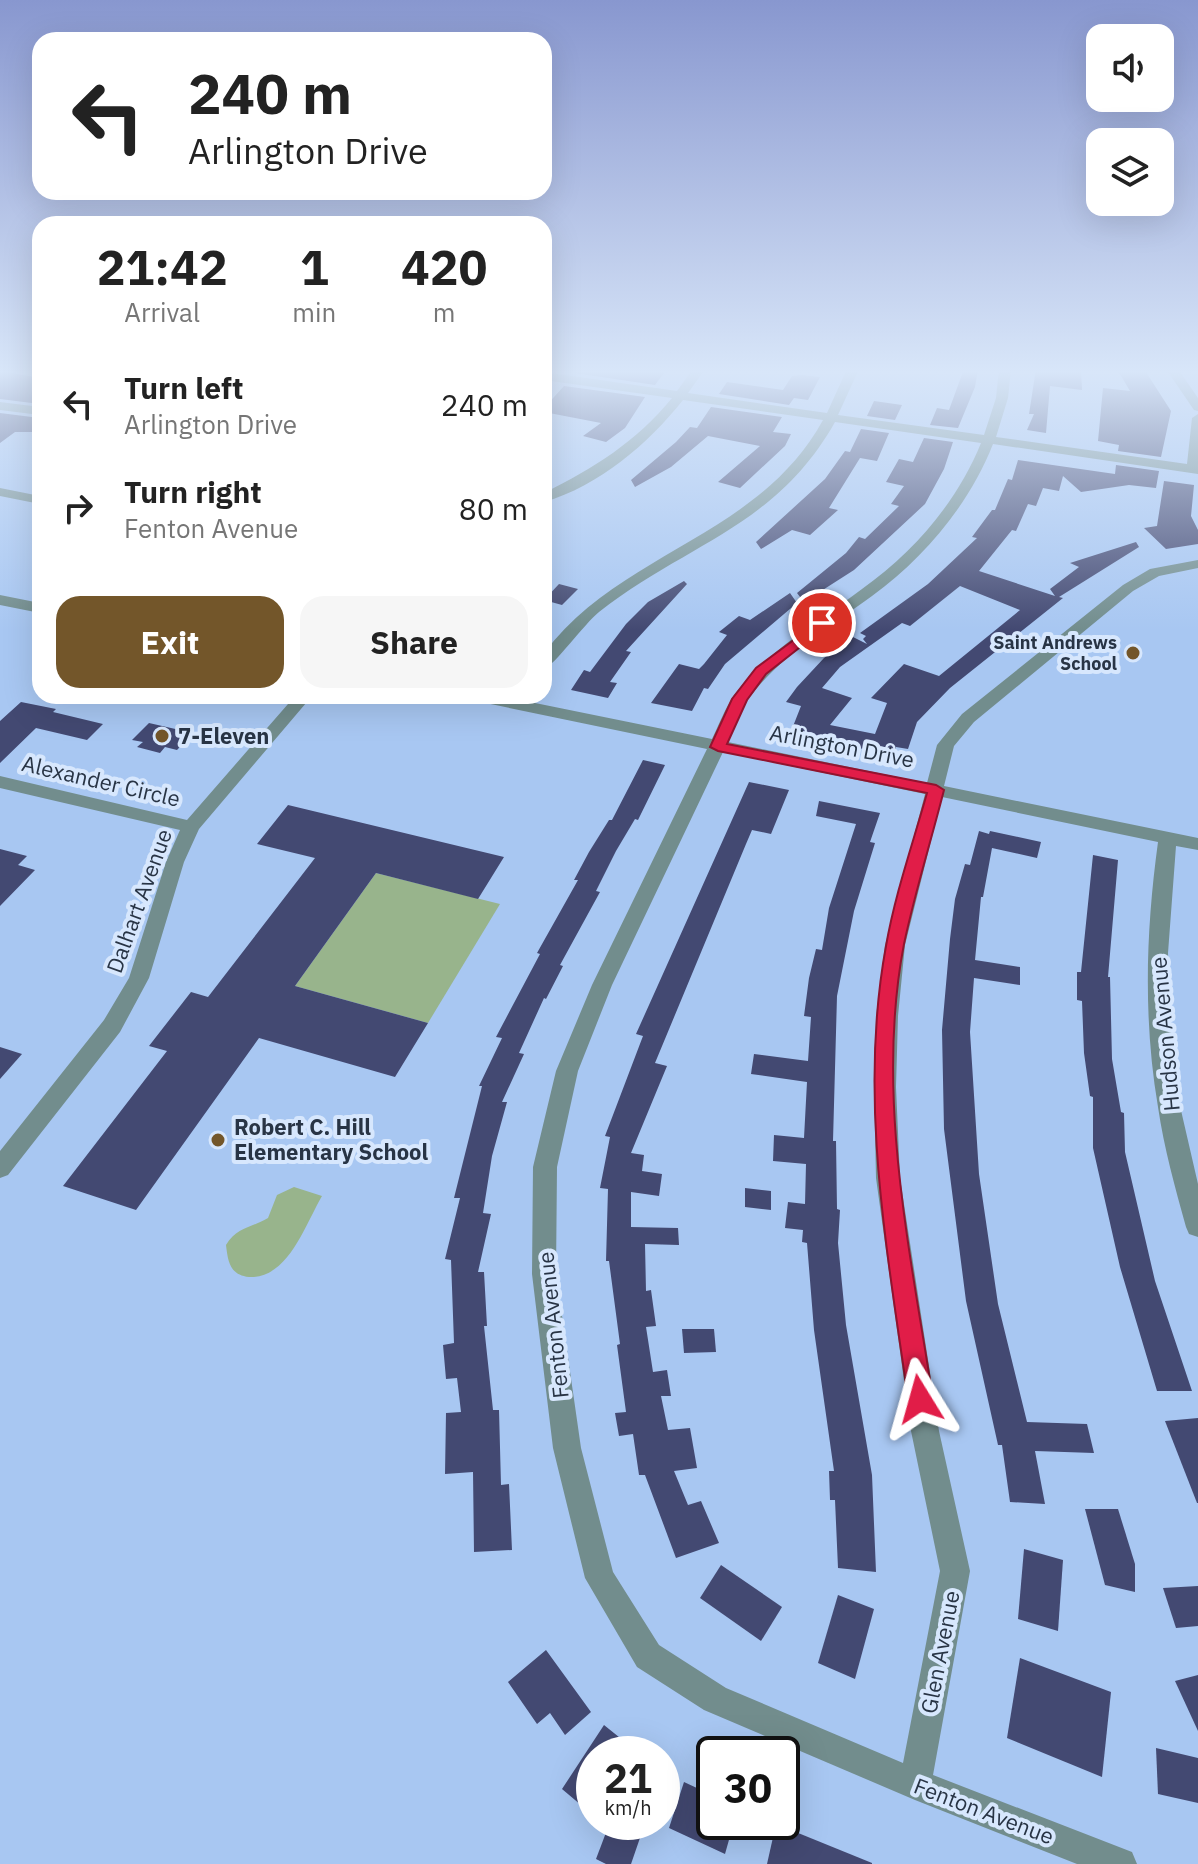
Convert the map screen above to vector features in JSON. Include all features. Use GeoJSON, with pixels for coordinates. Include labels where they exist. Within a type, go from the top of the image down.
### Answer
{"type":"FeatureCollection","features":[{"type":"Feature","properties":{"kind":"street"},"geometry":{"type":"LineString","coordinates":[[552,494],[621,456]]}},
{"type":"Feature","properties":{"kind":"street"},"geometry":{"type":"LineString","coordinates":[[552,654],[582,618],[630,581],[726,527],[766,499],[807,456]]}},
{"type":"Feature","properties":{"kind":"street","name":"Fenton Avenue"},"geometry":{"type":"LineString","coordinates":[[982,456],[939,526],[890,576],[796,641],[761,671],[740,699],[602,985],[567,1071],[545,1167],[544,1274],[567,1448],[600,1578],[648,1656],[715,1699],[915,1784],[1120,1864]]}},
{"type":"Feature","properties":{"kind":"street"},"geometry":{"type":"LineString","coordinates":[[1099,456],[1196,470]]}},
{"type":"Feature","properties":{"kind":"street"},"geometry":{"type":"LineString","coordinates":[[0,492],[32,498]]}},
{"type":"Feature","properties":{"kind":"street","name":"Glen Avenue"},"geometry":{"type":"LineString","coordinates":[[915,1784],[955,1571],[925,1431],[888,1178],[885,1087],[887,1016],[895,945],[946,745],[968,718],[1128,588],[1155,572],[1198,564]]}},
{"type":"Feature","properties":{"kind":"street"},"geometry":{"type":"LineString","coordinates":[[0,600],[32,606]]}},
{"type":"Feature","properties":{"kind":"street","name":"Dalhart Avenue"},"geometry":{"type":"LineString","coordinates":[[0,1168],[112,1026],[139,978],[175,862],[191,827],[297,704]]}},
{"type":"Feature","properties":{"kind":"street","name":"Arlington Drive"},"geometry":{"type":"LineString","coordinates":[[539,704],[718,747],[1198,844]]}},
{"type":"Feature","properties":{"kind":"street","name":"Alexander Circle"},"geometry":{"type":"LineString","coordinates":[[0,782],[191,827]]}},
{"type":"Feature","properties":{"kind":"street","name":"Hudson Avenue"},"geometry":{"type":"LineString","coordinates":[[1168,838],[1157,939],[1161,1022],[1175,1143],[1198,1227]]}},
{"type":"Feature","properties":{"kind":"green space"},"geometry":{"type":"Polygon","coordinates":[[[376,873],[500,904],[428,1023],[295,986],[376,873]]]}},
{"type":"Feature","properties":{"kind":"green space"},"geometry":{"type":"Polygon","coordinates":[[[294,1187],[322,1196],[294,1248],[285,1260],[263,1275],[249,1277],[238,1274],[229,1262],[226,1245],[240,1231],[268,1218],[277,1195],[294,1187]]]}},
{"type":"Feature","properties":{"kind":"building"},"geometry":{"type":"Polygon","coordinates":[[[659,456],[684,456],[635,487],[631,480],[659,456]]]}},
{"type":"Feature","properties":{"kind":"building"},"geometry":{"type":"Polygon","coordinates":[[[748,456],[774,456],[740,488],[718,482],[748,456]]]}},
{"type":"Feature","properties":{"kind":"building"},"geometry":{"type":"Polygon","coordinates":[[[841,456],[879,456],[877,461],[860,458],[829,508],[838,510],[810,535],[792,530],[761,549],[756,542],[825,479],[841,456]]]}},
{"type":"Feature","properties":{"kind":"building"},"geometry":{"type":"Polygon","coordinates":[[[916,456],[948,456],[925,504],[854,570],[804,602],[797,593],[846,553],[859,537],[865,539],[899,506],[891,504],[904,486],[886,482],[899,459],[913,462],[916,456]]]}},
{"type":"Feature","properties":{"kind":"building"},"geometry":{"type":"Polygon","coordinates":[[[1018,460],[1115,474],[1116,465],[1159,471],[1156,488],[1129,485],[1081,492],[1063,476],[1059,491],[1043,488],[1036,506],[1028,504],[1016,531],[1012,530],[979,571],[1055,596],[1050,589],[1079,567],[1070,563],[1136,542],[1139,547],[1059,597],[1063,598],[950,688],[917,722],[908,749],[896,747],[893,755],[790,734],[801,706],[786,702],[797,687],[824,658],[853,637],[867,644],[863,639],[866,636],[860,633],[928,584],[977,538],[972,537],[995,510],[1008,479],[1012,480],[1018,460]],[[960,586],[910,626],[902,623],[840,667],[822,688],[852,698],[830,725],[875,734],[887,703],[871,698],[904,664],[939,676],[1020,610],[960,586]]]}},
{"type":"Feature","properties":{"kind":"building"},"geometry":{"type":"Polygon","coordinates":[[[1164,481],[1194,485],[1191,516],[1198,530],[1198,544],[1166,549],[1144,528],[1157,526],[1164,481]]]}},
{"type":"Feature","properties":{"kind":"building"},"geometry":{"type":"Polygon","coordinates":[[[684,581],[687,584],[626,651],[631,652],[610,682],[617,683],[608,698],[571,690],[584,670],[590,672],[626,624],[648,602],[684,581]]]}},
{"type":"Feature","properties":{"kind":"building"},"geometry":{"type":"Polygon","coordinates":[[[559,584],[578,589],[562,605],[552,602],[552,591],[559,584]]]}},
{"type":"Feature","properties":{"kind":"building"},"geometry":{"type":"Polygon","coordinates":[[[790,593],[797,603],[725,664],[708,689],[704,688],[692,711],[651,703],[679,664],[699,669],[727,635],[719,632],[739,616],[750,620],[790,593]]]}},
{"type":"Feature","properties":{"kind":"building"},"geometry":{"type":"Polygon","coordinates":[[[21,702],[103,724],[87,740],[36,728],[0,763],[0,721],[21,702]]]}},
{"type":"Feature","properties":{"kind":"building","name":"7-Eleven"},"geometry":{"type":"Polygon","coordinates":[[[149,723],[193,733],[177,750],[165,747],[160,753],[137,747],[143,742],[132,740],[149,723]]]}},
{"type":"Feature","properties":{"kind":"building"},"geometry":{"type":"Polygon","coordinates":[[[643,760],[665,765],[638,820],[635,819],[616,851],[596,891],[600,892],[544,998],[519,1053],[524,1054],[502,1102],[507,1102],[492,1156],[483,1213],[491,1214],[478,1272],[484,1272],[487,1326],[484,1326],[493,1410],[499,1410],[501,1485],[509,1484],[512,1550],[474,1552],[473,1472],[445,1474],[446,1413],[461,1412],[457,1378],[446,1379],[443,1345],[454,1343],[451,1260],[445,1259],[460,1198],[454,1198],[482,1086],[479,1086],[502,1038],[496,1037],[540,954],[537,953],[578,880],[574,880],[609,820],[612,820],[643,760]]]}},
{"type":"Feature","properties":{"kind":"building"},"geometry":{"type":"Polygon","coordinates":[[[749,782],[789,790],[771,834],[752,830],[655,1063],[667,1066],[631,1153],[644,1155],[642,1171],[662,1174],[659,1196],[631,1192],[631,1227],[678,1228],[679,1245],[645,1244],[646,1291],[651,1290],[656,1326],[646,1327],[653,1372],[667,1370],[671,1396],[661,1396],[668,1430],[690,1428],[697,1468],[674,1471],[688,1505],[701,1501],[719,1543],[676,1558],[645,1475],[639,1475],[633,1434],[619,1436],[615,1413],[626,1412],[617,1345],[620,1344],[609,1261],[606,1261],[608,1189],[600,1188],[610,1137],[605,1136],[643,1036],[636,1034],[749,782]]]}},
{"type":"Feature","properties":{"kind":"building"},"geometry":{"type":"Polygon","coordinates":[[[819,801],[880,813],[870,842],[875,843],[854,911],[837,996],[833,1141],[836,1141],[837,1209],[840,1210],[838,1243],[846,1325],[872,1475],[876,1572],[838,1568],[835,1500],[830,1500],[829,1471],[834,1471],[814,1330],[807,1243],[802,1242],[803,1230],[785,1228],[788,1202],[805,1204],[806,1164],[773,1161],[774,1135],[804,1138],[807,1082],[751,1074],[754,1054],[808,1061],[811,1017],[804,1016],[809,978],[816,949],[822,950],[829,908],[856,824],[816,816],[819,801]]]}},
{"type":"Feature","properties":{"kind":"building"},"geometry":{"type":"Polygon","coordinates":[[[288,805],[504,857],[478,899],[376,873],[295,986],[428,1023],[395,1077],[259,1038],[136,1210],[63,1186],[167,1051],[149,1046],[191,992],[208,997],[315,858],[257,844],[288,805]]]}},
{"type":"Feature","properties":{"kind":"building"},"geometry":{"type":"Polygon","coordinates":[[[979,831],[1041,842],[1037,858],[992,848],[981,897],[975,960],[1020,967],[1020,985],[974,978],[970,1032],[979,1174],[998,1304],[1027,1422],[1087,1424],[1094,1453],[1035,1451],[1045,1504],[1010,1502],[1002,1445],[998,1445],[966,1301],[944,1129],[942,1030],[950,939],[955,899],[965,864],[970,865],[979,831]]]}},
{"type":"Feature","properties":{"kind":"building"},"geometry":{"type":"Polygon","coordinates":[[[0,849],[27,856],[18,865],[35,870],[0,906],[0,849]]]}},
{"type":"Feature","properties":{"kind":"building"},"geometry":{"type":"Polygon","coordinates":[[[1093,855],[1118,860],[1108,977],[1112,1059],[1121,1112],[1124,1113],[1125,1152],[1155,1281],[1192,1391],[1157,1391],[1120,1267],[1093,1148],[1093,1097],[1090,1096],[1084,1053],[1082,1001],[1077,1000],[1077,972],[1081,972],[1093,855]]]}},
{"type":"Feature","properties":{"kind":"building"},"geometry":{"type":"Polygon","coordinates":[[[0,1047],[22,1054],[0,1079],[0,1047]]]}},
{"type":"Feature","properties":{"kind":"building"},"geometry":{"type":"Polygon","coordinates":[[[745,1188],[771,1191],[771,1210],[745,1207],[745,1188]]]}},
{"type":"Feature","properties":{"kind":"building"},"geometry":{"type":"Polygon","coordinates":[[[682,1329],[714,1329],[716,1352],[684,1353],[682,1329]]]}},
{"type":"Feature","properties":{"kind":"building"},"geometry":{"type":"Polygon","coordinates":[[[1198,1418],[1198,1503],[1197,1503],[1165,1421],[1198,1418]]]}},
{"type":"Feature","properties":{"kind":"building"},"geometry":{"type":"Polygon","coordinates":[[[1085,1509],[1118,1509],[1135,1564],[1135,1592],[1105,1585],[1085,1509]]]}},
{"type":"Feature","properties":{"kind":"building"},"geometry":{"type":"Polygon","coordinates":[[[1024,1549],[1063,1560],[1058,1631],[1018,1619],[1024,1549]]]}},
{"type":"Feature","properties":{"kind":"building"},"geometry":{"type":"Polygon","coordinates":[[[721,1565],[782,1607],[761,1641],[700,1598],[721,1565]]]}},
{"type":"Feature","properties":{"kind":"building"},"geometry":{"type":"Polygon","coordinates":[[[1198,1586],[1198,1626],[1176,1628],[1163,1588],[1198,1586]]]}},
{"type":"Feature","properties":{"kind":"building"},"geometry":{"type":"Polygon","coordinates":[[[838,1595],[874,1609],[855,1679],[818,1663],[838,1595]]]}},
{"type":"Feature","properties":{"kind":"building"},"geometry":{"type":"Polygon","coordinates":[[[546,1650],[591,1712],[565,1735],[550,1713],[537,1724],[508,1682],[546,1650]]]}},
{"type":"Feature","properties":{"kind":"building"},"geometry":{"type":"Polygon","coordinates":[[[1020,1658],[1111,1692],[1102,1777],[1007,1738],[1020,1658]]]}},
{"type":"Feature","properties":{"kind":"building"},"geometry":{"type":"Polygon","coordinates":[[[1198,1675],[1198,1731],[1175,1681],[1198,1675]]]}},
{"type":"Feature","properties":{"kind":"building"},"geometry":{"type":"Polygon","coordinates":[[[604,1725],[618,1736],[597,1736],[604,1725]]]}},
{"type":"Feature","properties":{"kind":"building"},"geometry":{"type":"Polygon","coordinates":[[[1156,1748],[1198,1758],[1198,1803],[1158,1794],[1156,1748]]]}},
{"type":"Feature","properties":{"kind":"building"},"geometry":{"type":"Polygon","coordinates":[[[576,1768],[576,1801],[562,1789],[576,1768]]]}},
{"type":"Feature","properties":{"kind":"building"},"geometry":{"type":"Polygon","coordinates":[[[684,1782],[696,1788],[696,1840],[729,1840],[725,1854],[680,1833],[680,1794],[684,1782]]]}},
{"type":"Feature","properties":{"kind":"building"},"geometry":{"type":"Polygon","coordinates":[[[800,1834],[872,1863],[872,1864],[767,1864],[772,1840],[800,1840],[800,1834]]]}},
{"type":"Feature","properties":{"kind":"building"},"geometry":{"type":"Polygon","coordinates":[[[603,1840],[639,1840],[631,1864],[606,1864],[596,1859],[603,1840]]]}},
{"type":"Feature","properties":{"kind":"place","name":"Saint Andrews School"},"geometry":{"type":"Point","coordinates":[1133,653]}},
{"type":"Feature","properties":{"kind":"place","name":"7-Eleven"},"geometry":{"type":"Point","coordinates":[162,736]}},
{"type":"Feature","properties":{"kind":"place","name":"Robert C. Hill Elementary School"},"geometry":{"type":"Point","coordinates":[218,1140]}},
{"type":"Feature","properties":{"kind":"route"},"geometry":{"type":"LineString","coordinates":[[822,623],[761,671],[740,699],[718,747],[936,790],[895,945],[887,1016],[885,1087],[888,1178],[920,1399]]}}]}
